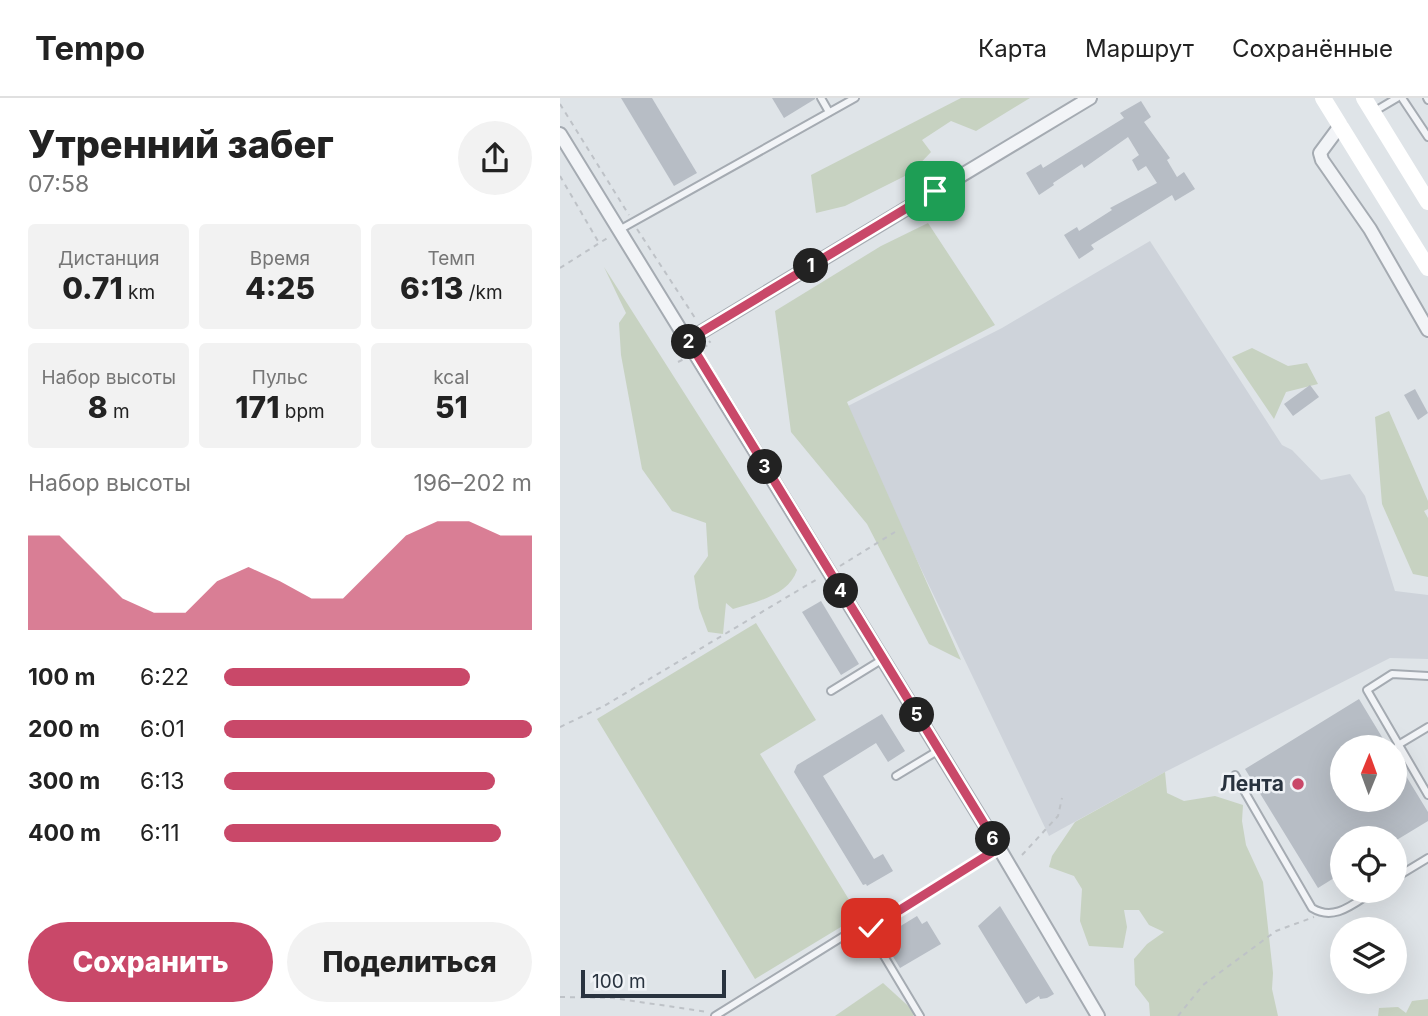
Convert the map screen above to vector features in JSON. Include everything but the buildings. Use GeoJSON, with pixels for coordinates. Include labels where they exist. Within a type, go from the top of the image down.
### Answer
{"type":"FeatureCollection","features":[{"type":"Feature","properties":{"kind":"main road"},"geometry":{"type":"LineString","coordinates":[[1323,98],[1428,268]]}},
{"type":"Feature","properties":{"kind":"main road"},"geometry":{"type":"LineString","coordinates":[[1364,98],[1428,202]]}},
{"type":"Feature","properties":{"kind":"street"},"geometry":{"type":"LineString","coordinates":[[688,340],[1090,98]]}},
{"type":"Feature","properties":{"kind":"street"},"geometry":{"type":"LineString","coordinates":[[1340,126],[1320,153],[1322,160],[1370,229],[1428,330]]}},
{"type":"Feature","properties":{"kind":"street"},"geometry":{"type":"LineString","coordinates":[[560,134],[999,848],[1098,1016]]}},
{"type":"Feature","properties":{"kind":"lane"},"geometry":{"type":"LineString","coordinates":[[821,98],[829,112]]}},
{"type":"Feature","properties":{"kind":"lane"},"geometry":{"type":"LineString","coordinates":[[619,230],[855,98]]}},
{"type":"Feature","properties":{"kind":"lane"},"geometry":{"type":"LineString","coordinates":[[1373,112],[1400,98],[1428,137]]}},
{"type":"Feature","properties":{"kind":"lane"},"geometry":{"type":"LineString","coordinates":[[831,691],[883,659]]}},
{"type":"Feature","properties":{"kind":"lane"},"geometry":{"type":"LineString","coordinates":[[1392,735],[1367,690],[1392,674],[1428,676]]}},
{"type":"Feature","properties":{"kind":"lane"},"geometry":{"type":"LineString","coordinates":[[1407,740],[1428,727]]}},
{"type":"Feature","properties":{"kind":"lane"},"geometry":{"type":"LineString","coordinates":[[896,776],[939,750]]}},
{"type":"Feature","properties":{"kind":"lane"},"geometry":{"type":"LineString","coordinates":[[1407,760],[1428,794]]}},
{"type":"Feature","properties":{"kind":"lane"},"geometry":{"type":"LineString","coordinates":[[1235,775],[1312,908],[1322,914],[1336,914],[1354,903]]}},
{"type":"Feature","properties":{"kind":"lane"},"geometry":{"type":"LineString","coordinates":[[717,1015],[856,929],[871,928],[999,848]]}},
{"type":"Feature","properties":{"kind":"lane"},"geometry":{"type":"LineString","coordinates":[[1407,871],[1428,858]]}},
{"type":"Feature","properties":{"kind":"lane"},"geometry":{"type":"LineString","coordinates":[[871,928],[884,956],[920,1016]]}},
{"type":"Feature","properties":{"kind":"path"},"geometry":{"type":"LineString","coordinates":[[560,176],[600,243]]}},
{"type":"Feature","properties":{"kind":"path"},"geometry":{"type":"LineString","coordinates":[[560,268],[619,230]]}},
{"type":"Feature","properties":{"kind":"path"},"geometry":{"type":"LineString","coordinates":[[560,727],[604,706],[895,532]]}},
{"type":"Feature","properties":{"kind":"path"},"geometry":{"type":"LineString","coordinates":[[1022,855],[1058,816],[1062,798]]}},
{"type":"Feature","properties":{"kind":"path"},"geometry":{"type":"LineString","coordinates":[[1178,1016],[1203,985],[1276,931],[1322,914]]}},
{"type":"Feature","properties":{"kind":"path"},"geometry":{"type":"LineString","coordinates":[[560,997],[613,998],[717,1015]]}},
{"type":"Feature","properties":{"kind":"shaded area"},"geometry":{"type":"Polygon","coordinates":[[[1150,241],[1282,445],[1292,450],[1321,480],[1350,474],[1365,496],[1395,591],[1428,595],[1428,659],[1390,658],[1165,772],[1049,836],[844,408],[1002,328],[1150,241]]]}},
{"type":"Feature","properties":{"kind":"green space"},"geometry":{"type":"Polygon","coordinates":[[[961,98],[1030,98],[976,131],[951,121],[922,140],[931,152],[911,173],[845,206],[816,213],[811,175],[961,98]]]}},
{"type":"Feature","properties":{"kind":"green space"},"geometry":{"type":"Polygon","coordinates":[[[928,223],[995,325],[847,402],[961,660],[929,644],[867,524],[791,432],[775,311],[881,246],[928,223]]]}},
{"type":"Feature","properties":{"kind":"green space"},"geometry":{"type":"Polygon","coordinates":[[[604,267],[797,570],[787,586],[771,596],[733,609],[726,603],[723,634],[708,632],[699,608],[694,576],[708,556],[706,523],[672,511],[642,469],[621,355],[619,323],[626,313],[604,267]]]}},
{"type":"Feature","properties":{"kind":"green space"},"geometry":{"type":"Polygon","coordinates":[[[1252,348],[1288,366],[1307,363],[1318,384],[1286,392],[1274,419],[1232,357],[1252,348]]]}},
{"type":"Feature","properties":{"kind":"green space"},"geometry":{"type":"Polygon","coordinates":[[[1389,411],[1428,501],[1428,509],[1424,511],[1428,518],[1428,577],[1413,574],[1382,504],[1375,417],[1389,411]]]}},
{"type":"Feature","properties":{"kind":"green space"},"geometry":{"type":"Polygon","coordinates":[[[756,623],[816,720],[760,754],[859,916],[755,979],[597,719],[756,623]]]}},
{"type":"Feature","properties":{"kind":"green space"},"geometry":{"type":"Polygon","coordinates":[[[1165,772],[1167,793],[1184,801],[1215,796],[1243,805],[1242,821],[1246,845],[1263,882],[1273,973],[1272,989],[1278,1016],[1150,1016],[1149,1003],[1135,985],[1134,959],[1147,944],[1164,932],[1149,925],[1139,910],[1124,910],[1127,927],[1123,948],[1089,946],[1080,921],[1082,889],[1074,876],[1049,867],[1052,856],[1075,822],[1165,772]]]}},
{"type":"Feature","properties":{"kind":"green space"},"geometry":{"type":"Polygon","coordinates":[[[883,983],[916,1013],[913,1016],[835,1016],[883,983]]]}},
{"type":"Feature","properties":{"kind":"green space"},"geometry":{"type":"Polygon","coordinates":[[[1428,999],[1428,1016],[1378,1016],[1379,1008],[1398,1007],[1406,1013],[1412,1001],[1428,999]]]}},
{"type":"Feature","properties":{"kind":"place","name":"Лента"},"geometry":{"type":"Point","coordinates":[1298,784]}},
{"type":"Feature","properties":{"kind":"route"},"geometry":{"type":"LineString","coordinates":[[871,928],[999,848],[688,340],[935,191]]}}]}
